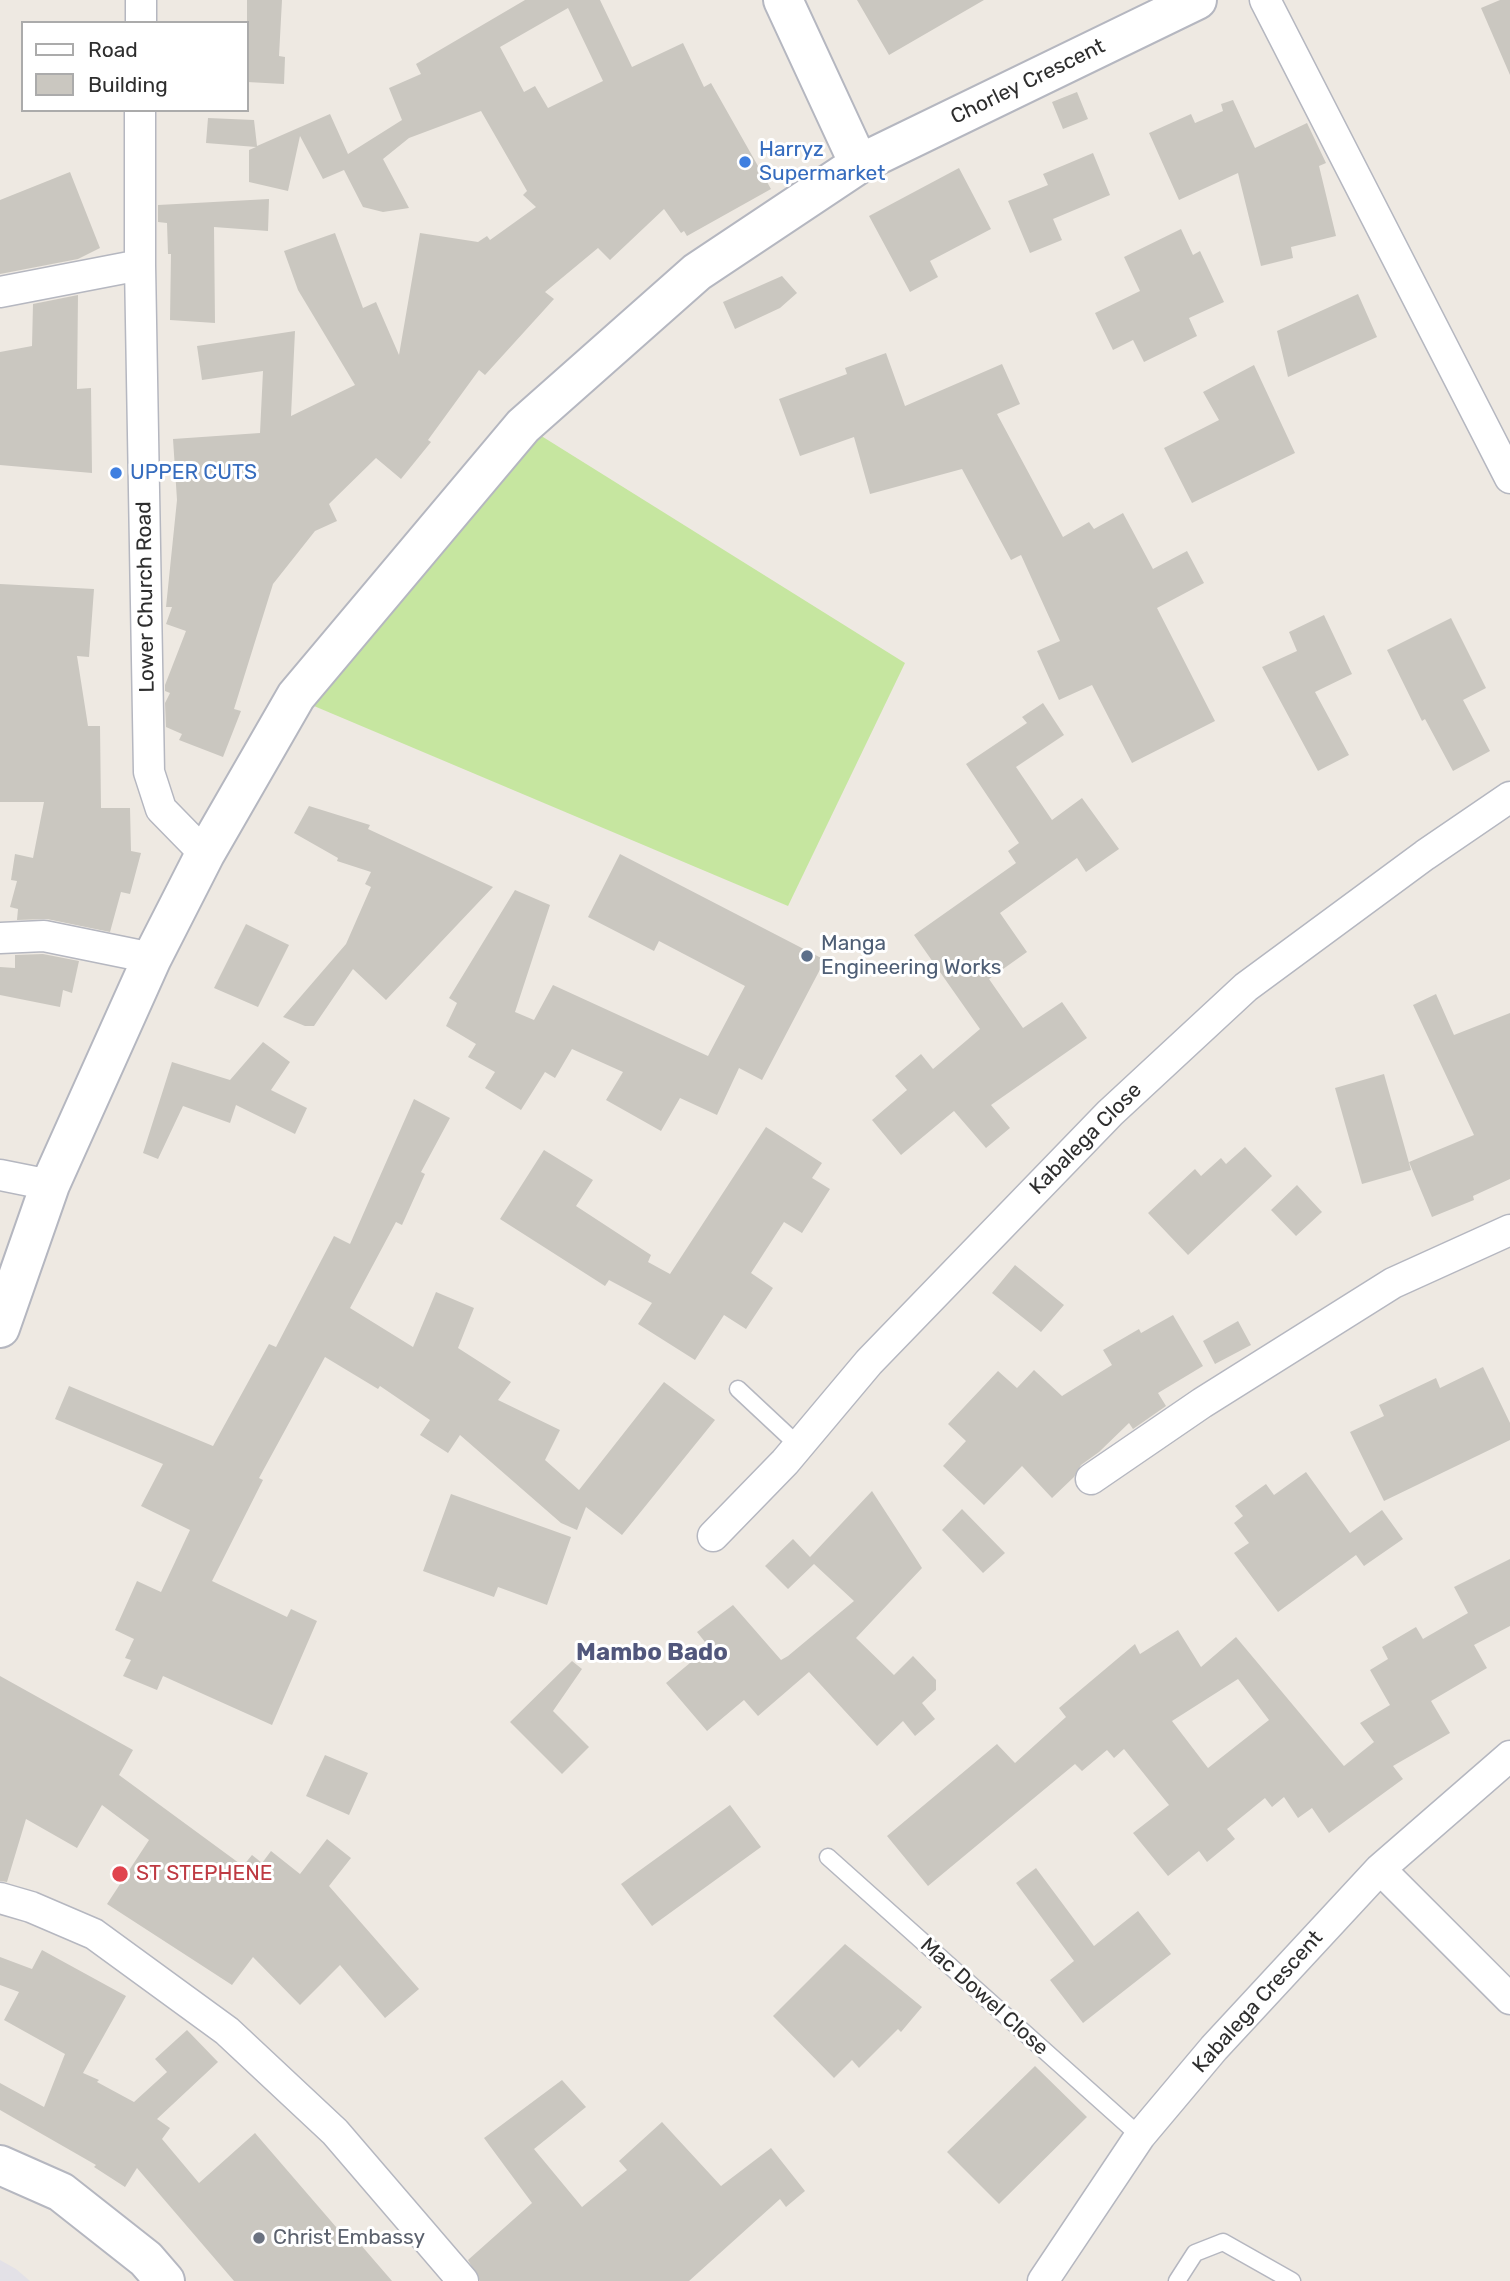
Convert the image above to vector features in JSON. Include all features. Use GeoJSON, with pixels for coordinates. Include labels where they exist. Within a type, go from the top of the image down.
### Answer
{"type":"FeatureCollection","features":[{"type":"Feature","properties":{"kind":"main road"},"geometry":{"type":"LineString","coordinates":[[783,0],[859,164]]}},
{"type":"Feature","properties":{"kind":"main road","name":"Chorley Crescent"},"geometry":{"type":"LineString","coordinates":[[0,1328],[51,1185],[152,958],[205,854],[296,696],[523,426],[697,272],[859,164],[1198,0]]}},
{"type":"Feature","properties":{"kind":"main road"},"geometry":{"type":"LineString","coordinates":[[0,2165],[61,2192],[146,2259],[165,2281]]}},
{"type":"Feature","properties":{"kind":"street"},"geometry":{"type":"LineString","coordinates":[[141,0],[141,21]]}},
{"type":"Feature","properties":{"kind":"street"},"geometry":{"type":"LineString","coordinates":[[1265,0],[1510,478]]}},
{"type":"Feature","properties":{"kind":"street","name":"Lower Church Road"},"geometry":{"type":"LineString","coordinates":[[140,112],[149,772],[161,810],[205,854]]}},
{"type":"Feature","properties":{"kind":"street"},"geometry":{"type":"LineString","coordinates":[[0,292],[140,265]]}},
{"type":"Feature","properties":{"kind":"street","name":"Kabalega Close"},"geometry":{"type":"LineString","coordinates":[[713,1536],[799,1446],[869,1362],[1110,1113],[1247,987],[1425,855],[1510,797]]}},
{"type":"Feature","properties":{"kind":"street"},"geometry":{"type":"LineString","coordinates":[[0,939],[44,936],[152,958]]}},
{"type":"Feature","properties":{"kind":"street"},"geometry":{"type":"LineString","coordinates":[[0,1175],[51,1185]]}},
{"type":"Feature","properties":{"kind":"street"},"geometry":{"type":"LineString","coordinates":[[1091,1479],[1202,1404],[1394,1283],[1510,1230]]}},
{"type":"Feature","properties":{"kind":"street","name":"Kabalega Crescent"},"geometry":{"type":"LineString","coordinates":[[1043,2281],[1140,2136],[1263,1993],[1380,1870],[1510,1756]]}},
{"type":"Feature","properties":{"kind":"street"},"geometry":{"type":"LineString","coordinates":[[1380,1870],[1510,1999]]}},
{"type":"Feature","properties":{"kind":"street"},"geometry":{"type":"LineString","coordinates":[[0,1898],[31,1906],[94,1934],[227,2031],[335,2132],[463,2281]]}},
{"type":"Feature","properties":{"kind":"lane"},"geometry":{"type":"LineString","coordinates":[[738,1389],[799,1446]]}},
{"type":"Feature","properties":{"kind":"lane","name":"Mac Dowel Close"},"geometry":{"type":"LineString","coordinates":[[828,1857],[1140,2136]]}},
{"type":"Feature","properties":{"kind":"lane"},"geometry":{"type":"LineString","coordinates":[[1177,2281],[1195,2253],[1223,2242],[1292,2281]]}},
{"type":"Feature","properties":{"kind":"shaded area"},"geometry":{"type":"Polygon","coordinates":[[[0,2260],[16,2269],[30,2281],[0,2281],[0,2260]]]}},
{"type":"Feature","properties":{"kind":"green space"},"geometry":{"type":"Polygon","coordinates":[[[535,432],[905,663],[788,906],[314,706],[535,432]]]}},
{"type":"Feature","properties":{"kind":"building"},"geometry":{"type":"Polygon","coordinates":[[[247,0],[282,0],[279,56],[285,57],[284,84],[248,82],[247,0]]]}},
{"type":"Feature","properties":{"kind":"building"},"geometry":{"type":"Polygon","coordinates":[[[525,0],[600,0],[632,67],[683,43],[704,87],[711,83],[771,189],[687,236],[684,231],[681,233],[664,209],[610,260],[598,248],[545,292],[554,299],[485,375],[479,370],[428,440],[431,442],[401,479],[376,458],[329,504],[337,521],[315,531],[273,584],[234,709],[241,711],[223,757],[179,740],[182,734],[166,727],[165,703],[170,693],[165,691],[165,685],[186,631],[166,624],[172,607],[166,607],[177,500],[173,439],[260,433],[263,371],[202,380],[197,346],[295,331],[291,416],[355,385],[298,290],[284,251],[335,233],[363,308],[376,302],[399,355],[420,233],[478,242],[487,236],[490,240],[536,207],[523,195],[527,191],[481,111],[409,138],[383,159],[409,208],[383,212],[363,207],[344,170],[323,179],[300,136],[288,191],[249,182],[249,150],[256,147],[206,143],[208,118],[254,120],[257,146],[330,114],[348,154],[402,120],[389,88],[421,74],[416,64],[525,0]],[[568,8],[500,47],[524,92],[535,86],[548,108],[603,81],[568,8]]]}},
{"type":"Feature","properties":{"kind":"building"},"geometry":{"type":"Polygon","coordinates":[[[857,0],[984,0],[889,55],[857,0]]]}},
{"type":"Feature","properties":{"kind":"building"},"geometry":{"type":"Polygon","coordinates":[[[1500,0],[1510,0],[1510,75],[1481,8],[1500,0]]]}},
{"type":"Feature","properties":{"kind":"building"},"geometry":{"type":"Polygon","coordinates":[[[1077,92],[1088,119],[1063,129],[1052,102],[1077,92]]]}},
{"type":"Feature","properties":{"kind":"building"},"geometry":{"type":"Polygon","coordinates":[[[1233,100],[1255,148],[1307,123],[1326,163],[1319,166],[1336,236],[1291,247],[1293,258],[1261,266],[1238,173],[1179,200],[1149,133],[1191,114],[1195,123],[1223,111],[1221,104],[1233,100]]]}},
{"type":"Feature","properties":{"kind":"building"},"geometry":{"type":"Polygon","coordinates":[[[1093,153],[1110,195],[1053,219],[1062,240],[1030,253],[1008,201],[1048,185],[1043,174],[1093,153]]]}},
{"type":"Feature","properties":{"kind":"building"},"geometry":{"type":"Polygon","coordinates":[[[959,168],[991,229],[930,261],[938,277],[910,292],[869,216],[959,168]]]}},
{"type":"Feature","properties":{"kind":"building"},"geometry":{"type":"Polygon","coordinates":[[[70,172],[100,248],[78,259],[0,274],[0,200],[70,172]]]}},
{"type":"Feature","properties":{"kind":"building"},"geometry":{"type":"Polygon","coordinates":[[[269,199],[268,231],[214,227],[215,323],[170,320],[171,254],[168,254],[167,223],[158,222],[158,205],[269,199]]]}},
{"type":"Feature","properties":{"kind":"building"},"geometry":{"type":"Polygon","coordinates":[[[1181,229],[1193,255],[1200,251],[1224,302],[1189,318],[1197,336],[1144,362],[1133,340],[1113,350],[1095,313],[1140,291],[1124,257],[1181,229]]]}},
{"type":"Feature","properties":{"kind":"building"},"geometry":{"type":"Polygon","coordinates":[[[782,276],[797,293],[780,308],[735,329],[723,302],[782,276]]]}},
{"type":"Feature","properties":{"kind":"building"},"geometry":{"type":"Polygon","coordinates":[[[1358,294],[1377,337],[1288,377],[1277,331],[1358,294]]]}},
{"type":"Feature","properties":{"kind":"building"},"geometry":{"type":"Polygon","coordinates":[[[78,295],[77,389],[91,388],[92,473],[0,465],[0,352],[32,346],[33,304],[78,295]]]}},
{"type":"Feature","properties":{"kind":"building"},"geometry":{"type":"Polygon","coordinates":[[[886,353],[905,406],[1002,364],[1020,404],[997,414],[1063,537],[1089,522],[1094,529],[1123,513],[1153,569],[1187,551],[1204,583],[1157,608],[1215,721],[1132,763],[1092,685],[1059,700],[1037,651],[1060,641],[1021,555],[1011,560],[962,469],[870,494],[854,437],[800,456],[779,399],[847,374],[845,368],[886,353]]]}},
{"type":"Feature","properties":{"kind":"building"},"geometry":{"type":"Polygon","coordinates":[[[1254,365],[1295,453],[1192,503],[1164,448],[1219,420],[1203,392],[1254,365]]]}},
{"type":"Feature","properties":{"kind":"building"},"geometry":{"type":"Polygon","coordinates":[[[0,584],[94,589],[89,657],[77,656],[88,726],[100,726],[101,808],[130,808],[131,851],[141,853],[130,894],[121,892],[110,932],[47,919],[17,920],[18,909],[10,907],[17,881],[11,880],[15,854],[33,858],[44,802],[0,802],[0,584]]]}},
{"type":"Feature","properties":{"kind":"building"},"geometry":{"type":"Polygon","coordinates":[[[1324,615],[1352,674],[1315,692],[1349,755],[1318,771],[1262,667],[1297,651],[1289,632],[1324,615]]]}},
{"type":"Feature","properties":{"kind":"building"},"geometry":{"type":"Polygon","coordinates":[[[1451,618],[1486,688],[1463,700],[1490,751],[1453,771],[1425,719],[1422,721],[1387,650],[1451,618]]]}},
{"type":"Feature","properties":{"kind":"building"},"geometry":{"type":"Polygon","coordinates":[[[1043,703],[1064,735],[1016,767],[1052,820],[1082,798],[1119,849],[1086,872],[1077,858],[1000,913],[1027,952],[989,979],[1023,1028],[1062,1002],[1087,1038],[991,1105],[1010,1128],[986,1148],[954,1111],[901,1155],[872,1120],[907,1090],[895,1076],[921,1054],[933,1069],[980,1029],[914,935],[1016,863],[1008,851],[1019,843],[966,764],[1027,723],[1022,717],[1043,703]]]}},
{"type":"Feature","properties":{"kind":"building"},"geometry":{"type":"Polygon","coordinates":[[[309,806],[370,825],[368,829],[493,887],[386,1000],[353,969],[314,1026],[305,1026],[283,1017],[346,944],[371,887],[365,884],[371,872],[337,861],[338,858],[294,833],[309,806]]]}},
{"type":"Feature","properties":{"kind":"building"},"geometry":{"type":"Polygon","coordinates":[[[620,854],[825,960],[762,1080],[739,1068],[717,1115],[680,1098],[661,1131],[606,1100],[623,1072],[572,1049],[555,1078],[545,1072],[521,1110],[485,1088],[495,1072],[468,1057],[476,1044],[446,1026],[457,1003],[449,998],[515,890],[550,905],[515,1012],[534,1020],[553,985],[708,1056],[745,986],[659,941],[654,951],[588,917],[620,854]]]}},
{"type":"Feature","properties":{"kind":"building"},"geometry":{"type":"Polygon","coordinates":[[[246,924],[289,945],[258,1007],[214,988],[246,924]]]}},
{"type":"Feature","properties":{"kind":"building"},"geometry":{"type":"Polygon","coordinates":[[[43,954],[79,961],[72,993],[63,990],[60,1007],[0,995],[0,967],[15,968],[15,955],[43,954]]]}},
{"type":"Feature","properties":{"kind":"building"},"geometry":{"type":"Polygon","coordinates":[[[1436,994],[1454,1035],[1510,1013],[1510,1179],[1473,1196],[1474,1200],[1432,1217],[1409,1162],[1474,1135],[1413,1005],[1436,994]]]}},
{"type":"Feature","properties":{"kind":"building"},"geometry":{"type":"Polygon","coordinates":[[[263,1042],[290,1062],[271,1090],[307,1108],[295,1134],[236,1105],[230,1123],[183,1106],[158,1159],[143,1153],[172,1062],[230,1080],[263,1042]]]}},
{"type":"Feature","properties":{"kind":"building"},"geometry":{"type":"Polygon","coordinates":[[[1384,1074],[1411,1170],[1362,1184],[1335,1088],[1384,1074]]]}},
{"type":"Feature","properties":{"kind":"building"},"geometry":{"type":"Polygon","coordinates":[[[414,1099],[450,1118],[421,1172],[425,1174],[402,1225],[396,1222],[350,1308],[413,1347],[436,1292],[474,1308],[458,1348],[511,1382],[498,1400],[560,1430],[545,1460],[579,1490],[664,1382],[715,1420],[622,1535],[586,1507],[577,1530],[561,1523],[460,1435],[448,1453],[420,1435],[430,1420],[380,1386],[378,1389],[325,1357],[259,1478],[263,1480],[212,1581],[287,1617],[291,1609],[317,1621],[272,1725],[163,1676],[157,1690],[123,1676],[131,1660],[125,1658],[134,1639],[115,1630],[137,1581],[161,1592],[190,1530],[141,1506],[163,1464],[55,1419],[69,1386],[213,1446],[269,1344],[276,1347],[334,1236],[350,1244],[414,1099]]]}},
{"type":"Feature","properties":{"kind":"building"},"geometry":{"type":"Polygon","coordinates":[[[766,1127],[822,1163],[812,1178],[830,1189],[802,1233],[784,1222],[751,1273],[773,1288],[746,1329],[724,1315],[695,1360],[638,1324],[652,1303],[609,1280],[605,1286],[500,1219],[544,1150],[593,1180],[576,1206],[651,1255],[648,1262],[670,1274],[766,1127]]]}},
{"type":"Feature","properties":{"kind":"building"},"geometry":{"type":"Polygon","coordinates":[[[1245,1147],[1272,1176],[1188,1255],[1148,1213],[1195,1169],[1201,1176],[1221,1158],[1226,1164],[1245,1147]]]}},
{"type":"Feature","properties":{"kind":"building"},"geometry":{"type":"Polygon","coordinates":[[[1297,1185],[1322,1212],[1296,1236],[1271,1210],[1297,1185]]]}},
{"type":"Feature","properties":{"kind":"building"},"geometry":{"type":"Polygon","coordinates":[[[1015,1265],[1064,1305],[1041,1332],[992,1293],[1015,1265]]]}},
{"type":"Feature","properties":{"kind":"building"},"geometry":{"type":"Polygon","coordinates":[[[1173,1315],[1203,1366],[1158,1393],[1166,1406],[1133,1429],[1129,1423],[1081,1465],[1074,1477],[1052,1498],[1022,1466],[984,1505],[943,1466],[966,1441],[948,1424],[998,1371],[1017,1388],[1034,1370],[1062,1396],[1112,1365],[1103,1350],[1139,1329],[1141,1333],[1173,1315]]]}},
{"type":"Feature","properties":{"kind":"building"},"geometry":{"type":"Polygon","coordinates":[[[1238,1321],[1251,1345],[1215,1364],[1203,1341],[1238,1321]]]}},
{"type":"Feature","properties":{"kind":"building"},"geometry":{"type":"Polygon","coordinates":[[[1483,1367],[1510,1423],[1510,1440],[1384,1501],[1350,1432],[1384,1416],[1379,1405],[1436,1378],[1440,1388],[1483,1367]]]}},
{"type":"Feature","properties":{"kind":"building"},"geometry":{"type":"Polygon","coordinates":[[[1306,1472],[1350,1533],[1382,1510],[1403,1539],[1364,1566],[1356,1555],[1278,1612],[1234,1553],[1249,1543],[1234,1523],[1243,1516],[1235,1506],[1266,1484],[1274,1495],[1306,1472]]]}},
{"type":"Feature","properties":{"kind":"building"},"geometry":{"type":"Polygon","coordinates":[[[872,1491],[922,1568],[856,1638],[894,1675],[913,1656],[936,1680],[936,1690],[922,1703],[935,1719],[915,1736],[903,1721],[877,1746],[809,1672],[758,1716],[744,1700],[707,1731],[666,1683],[709,1647],[697,1632],[733,1605],[781,1660],[788,1656],[854,1601],[814,1564],[788,1589],[765,1566],[793,1539],[810,1557],[872,1491]]]}},
{"type":"Feature","properties":{"kind":"building"},"geometry":{"type":"Polygon","coordinates":[[[451,1494],[571,1537],[547,1605],[498,1587],[494,1597],[423,1571],[451,1494]]]}},
{"type":"Feature","properties":{"kind":"building"},"geometry":{"type":"Polygon","coordinates":[[[962,1509],[1005,1553],[983,1573],[942,1530],[962,1509]]]}},
{"type":"Feature","properties":{"kind":"building"},"geometry":{"type":"Polygon","coordinates":[[[1510,1559],[1510,1626],[1474,1645],[1487,1668],[1431,1701],[1450,1733],[1393,1766],[1403,1779],[1329,1833],[1312,1808],[1298,1818],[1284,1797],[1272,1807],[1265,1798],[1227,1829],[1235,1839],[1207,1862],[1199,1851],[1168,1876],[1133,1833],[1169,1805],[1124,1749],[1114,1758],[1107,1750],[1082,1771],[1075,1764],[928,1886],[887,1836],[997,1744],[1015,1763],[1066,1717],[1059,1708],[1135,1644],[1140,1654],[1178,1630],[1201,1667],[1236,1637],[1344,1766],[1374,1742],[1360,1723],[1390,1705],[1370,1670],[1388,1659],[1382,1647],[1416,1627],[1423,1639],[1468,1613],[1454,1587],[1510,1559]],[[1238,1679],[1172,1721],[1208,1768],[1269,1720],[1238,1679]]]}},
{"type":"Feature","properties":{"kind":"building"},"geometry":{"type":"Polygon","coordinates":[[[572,1661],[582,1669],[553,1711],[589,1747],[562,1774],[510,1722],[572,1661]]]}},
{"type":"Feature","properties":{"kind":"building"},"geometry":{"type":"Polygon","coordinates":[[[0,1676],[133,1750],[119,1775],[243,1866],[252,1855],[262,1863],[271,1851],[300,1874],[327,1839],[351,1858],[329,1886],[419,1989],[385,2018],[340,1965],[300,2005],[253,1957],[232,1985],[107,1904],[149,1840],[102,1805],[77,1848],[26,1819],[7,1882],[0,1881],[0,1676]]]}},
{"type":"Feature","properties":{"kind":"building"},"geometry":{"type":"Polygon","coordinates":[[[325,1755],[368,1773],[349,1815],[306,1796],[325,1755]]]}},
{"type":"Feature","properties":{"kind":"building"},"geometry":{"type":"Polygon","coordinates":[[[730,1805],[761,1847],[652,1926],[621,1884],[730,1805]]]}},
{"type":"Feature","properties":{"kind":"building"},"geometry":{"type":"Polygon","coordinates":[[[1036,1868],[1094,1946],[1138,1911],[1171,1954],[1083,2023],[1050,1980],[1074,1961],[1016,1883],[1036,1868]]]}},
{"type":"Feature","properties":{"kind":"building"},"geometry":{"type":"Polygon","coordinates":[[[845,1944],[922,2007],[901,2032],[898,2029],[859,2068],[852,2060],[834,2078],[773,2016],[845,1944]]]}},
{"type":"Feature","properties":{"kind":"building"},"geometry":{"type":"Polygon","coordinates":[[[42,1950],[126,1996],[83,2073],[99,2080],[97,2082],[134,2102],[167,2072],[155,2059],[187,2030],[218,2062],[157,2119],[170,2128],[162,2139],[199,2183],[255,2133],[349,2242],[354,2237],[392,2281],[234,2281],[137,2168],[125,2187],[94,2167],[96,2165],[0,2110],[0,2083],[44,2107],[65,2054],[4,2020],[19,1992],[0,1985],[0,1957],[32,1969],[42,1950]]]}},
{"type":"Feature","properties":{"kind":"building"},"geometry":{"type":"Polygon","coordinates":[[[1035,2066],[1087,2117],[999,2204],[947,2152],[1035,2066]]]}},
{"type":"Feature","properties":{"kind":"building"},"geometry":{"type":"Polygon","coordinates":[[[562,2080],[586,2107],[534,2149],[582,2207],[627,2170],[619,2161],[662,2122],[721,2186],[771,2148],[805,2191],[786,2207],[780,2199],[689,2281],[480,2281],[468,2260],[532,2203],[484,2138],[562,2080]]]}},
{"type":"Feature","properties":{"kind":"place","name":"Harryz Supermarket"},"geometry":{"type":"Point","coordinates":[745,162]}},
{"type":"Feature","properties":{"kind":"place","name":"UPPER CUTS"},"geometry":{"type":"Point","coordinates":[116,473]}},
{"type":"Feature","properties":{"kind":"place","name":"Manga Engineering Works"},"geometry":{"type":"Point","coordinates":[807,956]}},
{"type":"Feature","properties":{"kind":"place","name":"ST STEPHENE"},"geometry":{"type":"Point","coordinates":[120,1874]}},
{"type":"Feature","properties":{"kind":"place","name":"Christ Embassy"},"geometry":{"type":"Point","coordinates":[259,2238]}},
{"type":"Feature","properties":{"kind":"district","name":"Mambo Bado"},"geometry":{"type":"Point","coordinates":[652,1653]}}]}
